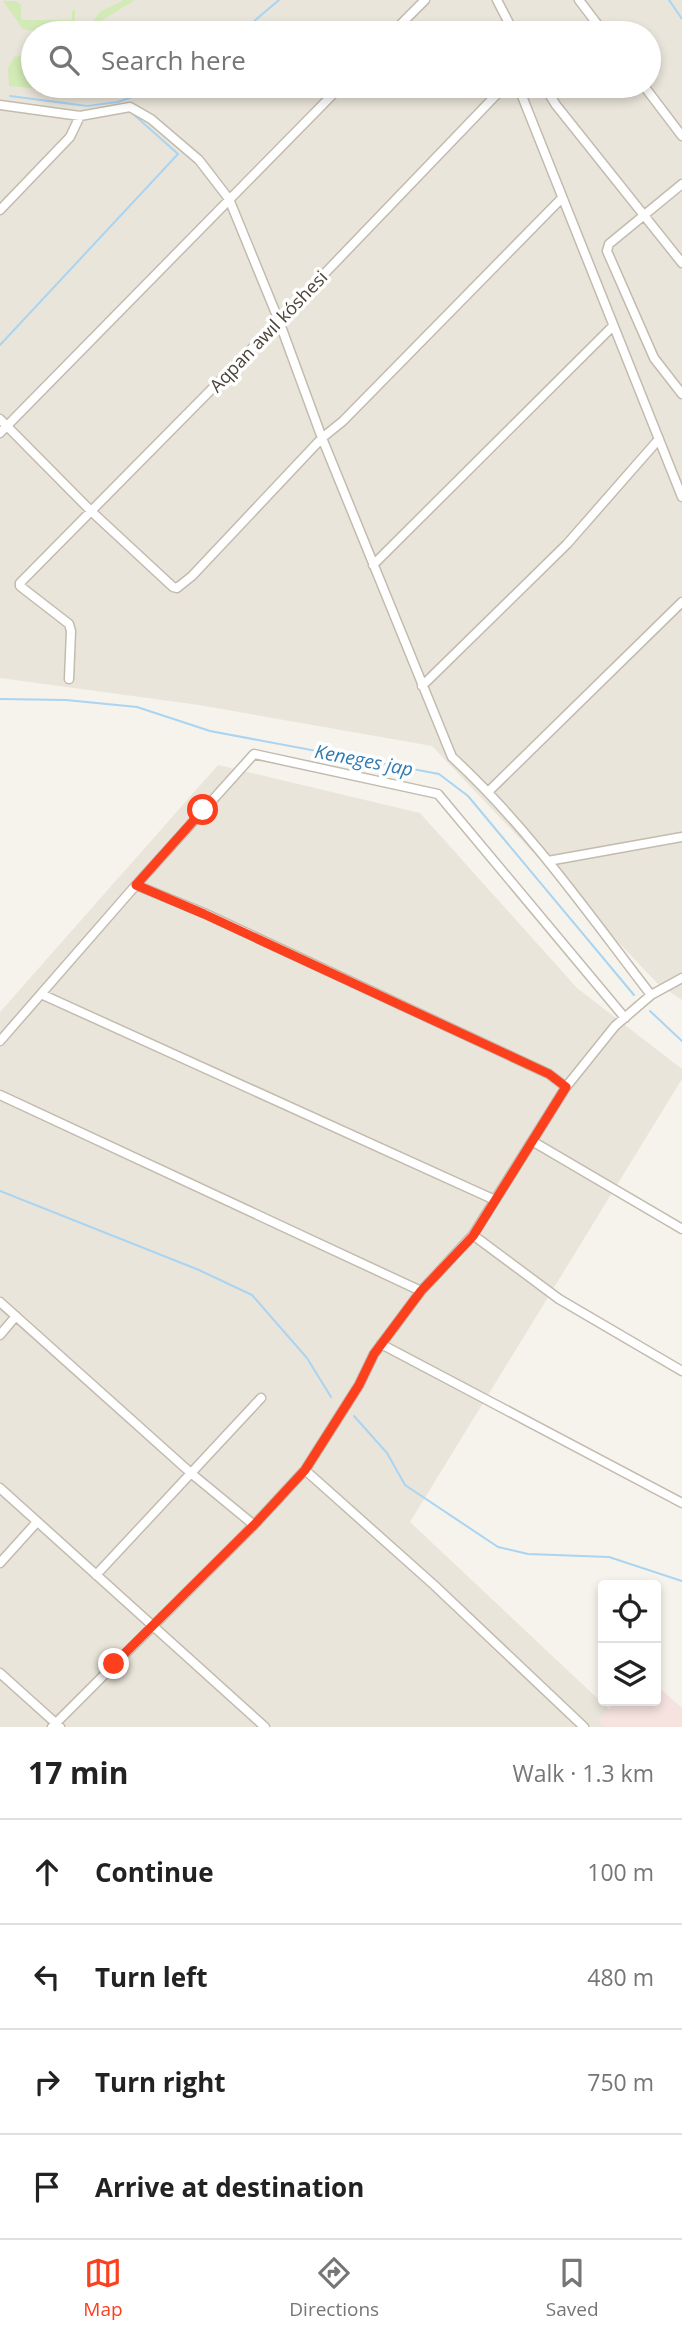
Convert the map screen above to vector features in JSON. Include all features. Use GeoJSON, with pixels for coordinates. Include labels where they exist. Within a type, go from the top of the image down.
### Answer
{"type":"FeatureCollection","features":[{"type":"Feature","properties":{"kind":"street"},"geometry":{"type":"LineString","coordinates":[[404,21],[425,0]]}},
{"type":"Feature","properties":{"kind":"street"},"geometry":{"type":"LineString","coordinates":[[497,0],[508,21]]}},
{"type":"Feature","properties":{"kind":"street"},"geometry":{"type":"LineString","coordinates":[[579,0],[595,21]]}},
{"type":"Feature","properties":{"kind":"street"},"geometry":{"type":"LineString","coordinates":[[0,433],[3,422],[329,98]]}},
{"type":"Feature","properties":{"kind":"street","name":"Aqpan awıl kóshesi"},"geometry":{"type":"LineString","coordinates":[[69,679],[72,631],[69,624],[20,586],[23,579],[279,321],[493,98]]}},
{"type":"Feature","properties":{"kind":"street"},"geometry":{"type":"LineString","coordinates":[[521,98],[682,497]]}},
{"type":"Feature","properties":{"kind":"street"},"geometry":{"type":"LineString","coordinates":[[552,98],[682,263]]}},
{"type":"Feature","properties":{"kind":"street"},"geometry":{"type":"LineString","coordinates":[[653,98],[682,136]]}},
{"type":"Feature","properties":{"kind":"street"},"geometry":{"type":"LineString","coordinates":[[0,105],[79,116],[131,107],[151,119],[199,160],[229,198],[279,321],[321,438],[452,757],[489,791],[548,861],[651,995]]}},
{"type":"Feature","properties":{"kind":"street"},"geometry":{"type":"LineString","coordinates":[[0,210],[70,137],[79,116]]}},
{"type":"Feature","properties":{"kind":"street"},"geometry":{"type":"LineString","coordinates":[[682,184],[609,244],[607,251],[654,358],[682,394]]}},
{"type":"Feature","properties":{"kind":"street"},"geometry":{"type":"LineString","coordinates":[[3,422],[91,511],[173,587],[180,586],[321,438],[344,421],[561,198]]}},
{"type":"Feature","properties":{"kind":"street"},"geometry":{"type":"LineString","coordinates":[[373,565],[613,326]]}},
{"type":"Feature","properties":{"kind":"street"},"geometry":{"type":"LineString","coordinates":[[422,686],[567,544],[659,439]]}},
{"type":"Feature","properties":{"kind":"street"},"geometry":{"type":"LineString","coordinates":[[489,791],[682,602]]}},
{"type":"Feature","properties":{"kind":"street"},"geometry":{"type":"LineString","coordinates":[[0,1041],[254,754],[438,794],[625,1018]]}},
{"type":"Feature","properties":{"kind":"street"},"geometry":{"type":"LineString","coordinates":[[548,861],[682,837]]}},
{"type":"Feature","properties":{"kind":"street"},"geometry":{"type":"LineString","coordinates":[[136,885],[549,1074],[566,1087]]}},
{"type":"Feature","properties":{"kind":"street"},"geometry":{"type":"LineString","coordinates":[[0,1673],[56,1726],[254,1525],[305,1470],[336,1423],[381,1344],[421,1291],[473,1236],[566,1087],[615,1026],[651,995],[682,978]]}},
{"type":"Feature","properties":{"kind":"street"},"geometry":{"type":"LineString","coordinates":[[41,993],[495,1200]]}},
{"type":"Feature","properties":{"kind":"street"},"geometry":{"type":"LineString","coordinates":[[0,1095],[421,1291]]}},
{"type":"Feature","properties":{"kind":"street"},"geometry":{"type":"LineString","coordinates":[[532,1142],[682,1229]]}},
{"type":"Feature","properties":{"kind":"street"},"geometry":{"type":"LineString","coordinates":[[473,1236],[559,1299],[682,1371]]}},
{"type":"Feature","properties":{"kind":"street"},"geometry":{"type":"LineString","coordinates":[[0,1302],[192,1474],[254,1525]]}},
{"type":"Feature","properties":{"kind":"street"},"geometry":{"type":"LineString","coordinates":[[0,1335],[16,1316]]}},
{"type":"Feature","properties":{"kind":"street"},"geometry":{"type":"LineString","coordinates":[[381,1344],[682,1503]]}},
{"type":"Feature","properties":{"kind":"street"},"geometry":{"type":"LineString","coordinates":[[96,1574],[261,1398]]}},
{"type":"Feature","properties":{"kind":"street"},"geometry":{"type":"LineString","coordinates":[[305,1470],[584,1727]]}},
{"type":"Feature","properties":{"kind":"street"},"geometry":{"type":"LineString","coordinates":[[0,1488],[265,1727]]}},
{"type":"Feature","properties":{"kind":"street"},"geometry":{"type":"LineString","coordinates":[[0,1563],[37,1522]]}},
{"type":"Feature","properties":{"kind":"shaded area"},"geometry":{"type":"Polygon","coordinates":[[[0,0],[682,0],[682,1000],[657,983],[432,746],[199,705],[0,678],[0,0]]]}},
{"type":"Feature","properties":{"kind":"shaded area"},"geometry":{"type":"Polygon","coordinates":[[[218,765],[420,813],[577,988],[682,1069],[682,1079],[410,1522],[598,1699],[598,1706],[606,1706],[628,1727],[0,1727],[0,1012],[218,765]]]}},
{"type":"Feature","properties":{"kind":"shaded area"},"geometry":{"type":"Polygon","coordinates":[[[661,1689],[682,1708],[682,1727],[604,1727],[598,1721],[612,1706],[661,1706],[661,1689]]]}},
{"type":"Feature","properties":{"kind":"green space"},"geometry":{"type":"Polygon","coordinates":[[[124,0],[135,0],[101,21],[93,21],[101,11],[124,0]]]}},
{"type":"Feature","properties":{"kind":"green space"},"geometry":{"type":"Polygon","coordinates":[[[3,1],[16,1],[21,5],[21,19],[24,20],[70,20],[72,10],[75,10],[75,21],[21,21],[21,26],[3,1]]]}},
{"type":"Feature","properties":{"kind":"green space"},"geometry":{"type":"Polygon","coordinates":[[[21,56],[21,87],[9,86],[8,68],[14,57],[21,56]]]}},
{"type":"Feature","properties":{"kind":"waterway"},"geometry":{"type":"LineString","coordinates":[[254,21],[279,0]]}},
{"type":"Feature","properties":{"kind":"waterway"},"geometry":{"type":"LineString","coordinates":[[669,0],[682,19]]}},
{"type":"Feature","properties":{"kind":"waterway"},"geometry":{"type":"LineString","coordinates":[[10,96],[21,97]]}},
{"type":"Feature","properties":{"kind":"waterway"},"geometry":{"type":"LineString","coordinates":[[25,98],[87,106],[129,98]]}},
{"type":"Feature","properties":{"kind":"waterway"},"geometry":{"type":"LineString","coordinates":[[0,345],[178,154],[132,113]]}},
{"type":"Feature","properties":{"kind":"waterway","name":"Keneges jap"},"geometry":{"type":"LineString","coordinates":[[0,699],[66,700],[137,707],[210,731],[439,774],[468,796],[634,995]]}},
{"type":"Feature","properties":{"kind":"waterway","name":"Keneges jap"},"geometry":{"type":"LineString","coordinates":[[650,1011],[682,1041]]}},
{"type":"Feature","properties":{"kind":"waterway"},"geometry":{"type":"LineString","coordinates":[[0,1191],[199,1270],[252,1295],[307,1358],[331,1397]]}},
{"type":"Feature","properties":{"kind":"waterway"},"geometry":{"type":"LineString","coordinates":[[354,1416],[387,1453],[405,1485],[498,1547],[528,1554],[609,1557],[682,1581]]}},
{"type":"Feature","properties":{"kind":"route"},"geometry":{"type":"LineString","coordinates":[[114,1664],[254,1525],[305,1470],[359,1385],[374,1354],[421,1291],[473,1236],[566,1087],[549,1074],[136,885],[203,810]]}}]}
